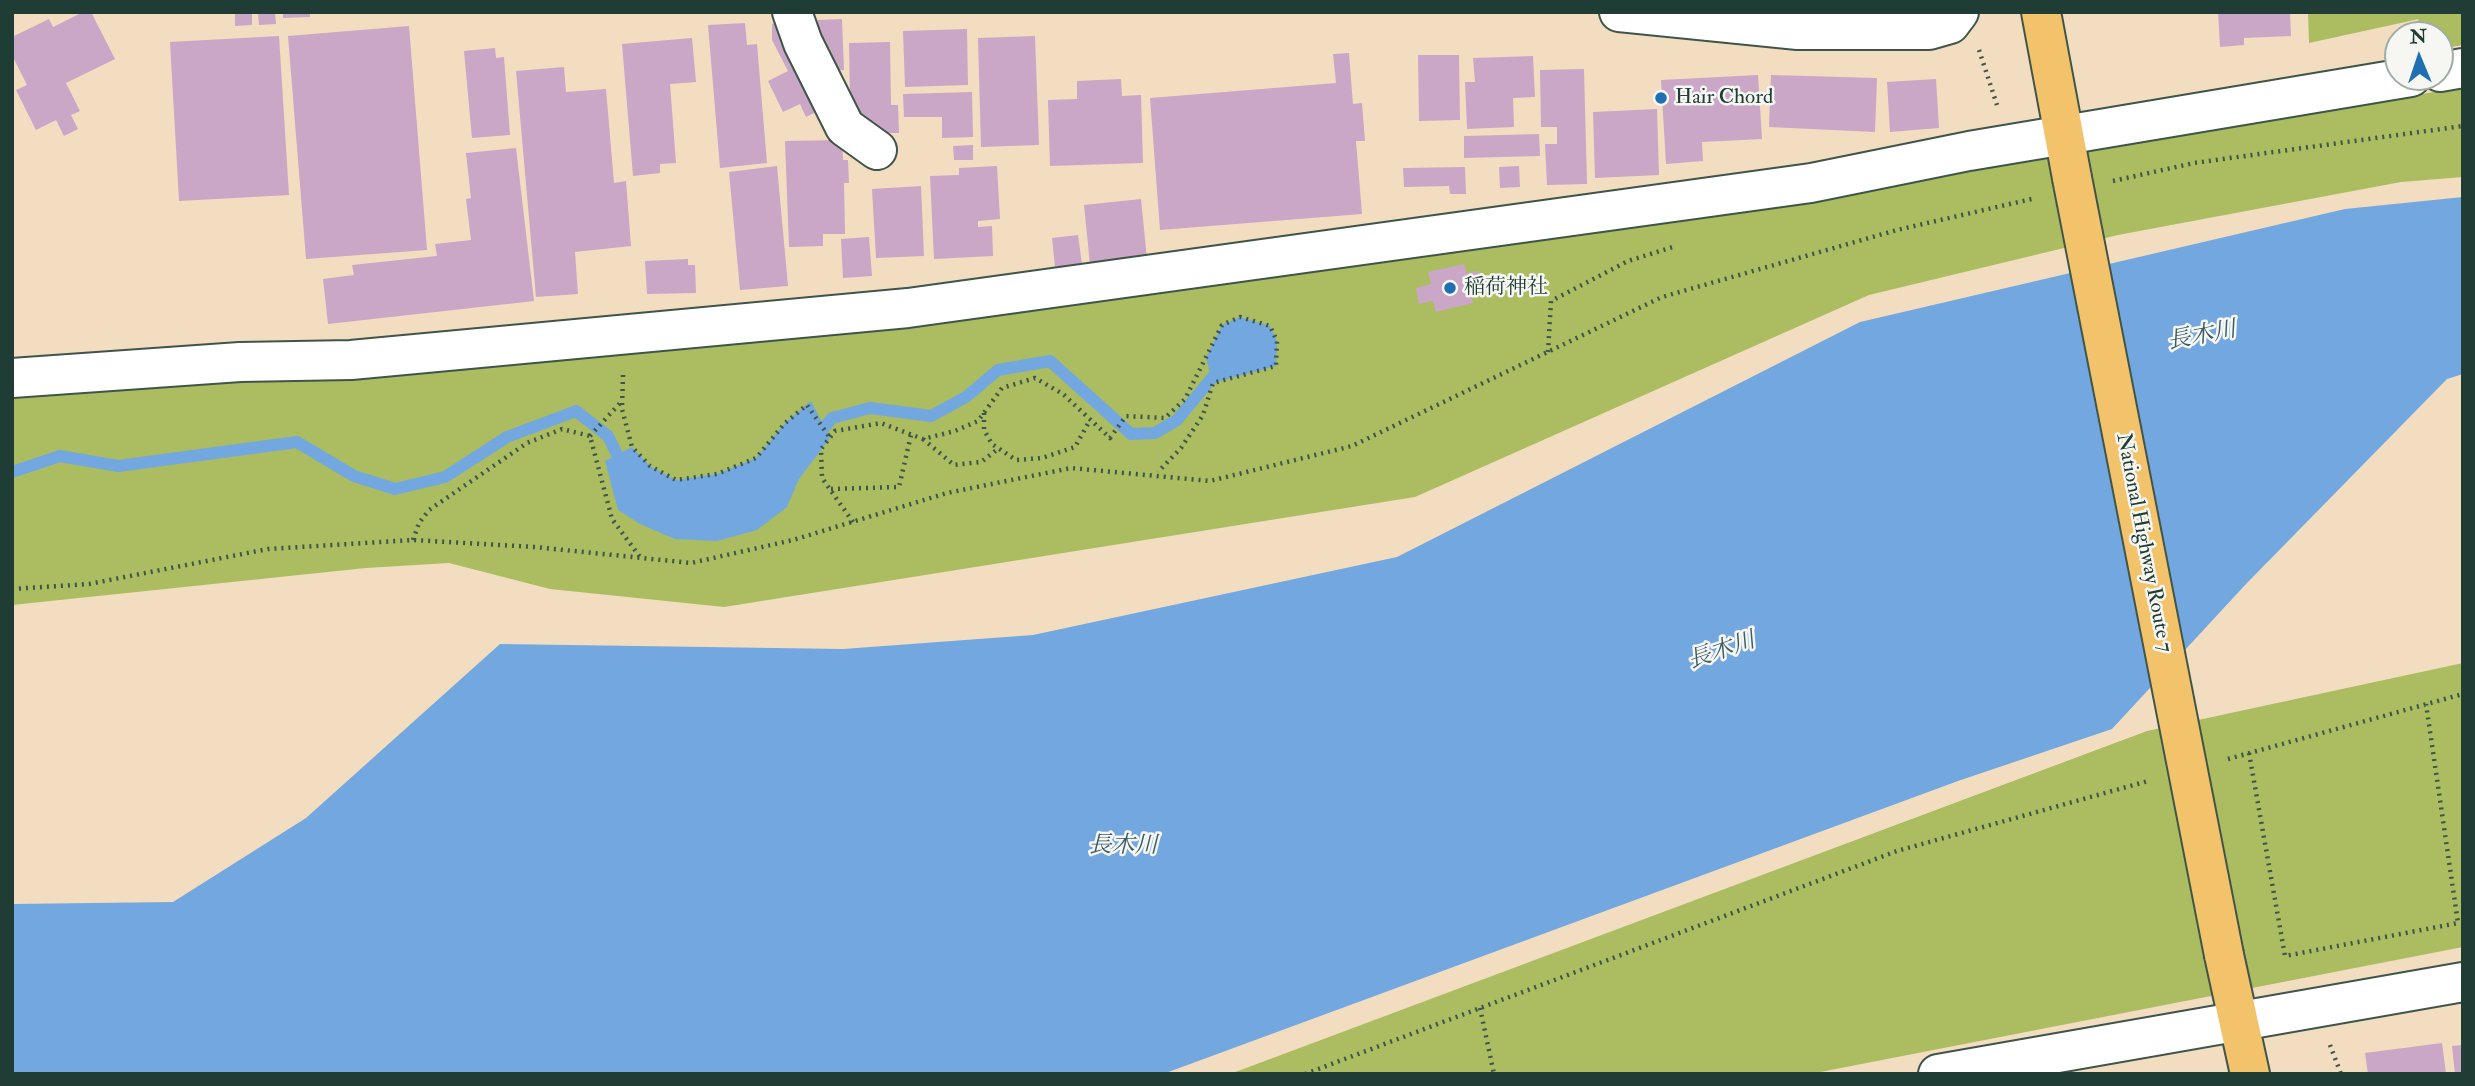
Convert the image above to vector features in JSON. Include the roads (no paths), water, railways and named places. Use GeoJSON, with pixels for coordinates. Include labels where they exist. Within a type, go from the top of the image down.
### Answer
{"type":"FeatureCollection","features":[{"type":"Feature","properties":{"kind":"highway","name":"National Highway Route 7"},"geometry":{"type":"LineString","coordinates":[[2040,12],[2224,955],[2250,1074]]}},
{"type":"Feature","properties":{"kind":"street"},"geometry":{"type":"LineString","coordinates":[[792,12],[803,43],[845,127],[877,150]]}},
{"type":"Feature","properties":{"kind":"street"},"geometry":{"type":"LineString","coordinates":[[1619,12],[1798,30],[1929,30],[1950,24],[1967,24]]}},
{"type":"Feature","properties":{"kind":"street"},"geometry":{"type":"LineString","coordinates":[[12,378],[240,362],[351,360],[908,307],[1811,183],[1969,150],[2384,82]]}},
{"type":"Feature","properties":{"kind":"street"},"geometry":{"type":"LineString","coordinates":[[1938,1074],[2463,982]]}},
{"type":"Feature","properties":{"kind":"water","name":"長木川"},"geometry":{"type":"Polygon","coordinates":[[[2463,197],[2463,374],[2447,379],[2246,584],[2112,729],[1958,781],[1163,1074],[12,1074],[12,904],[173,902],[306,818],[500,644],[843,649],[1033,635],[1397,557],[1860,322],[2345,209],[2463,197]]]}},
{"type":"Feature","properties":{"kind":"water"},"geometry":{"type":"Polygon","coordinates":[[[1240,317],[1270,326],[1277,341],[1276,366],[1213,383],[1206,358],[1222,325],[1240,317]]]}},
{"type":"Feature","properties":{"kind":"water"},"geometry":{"type":"Polygon","coordinates":[[[811,401],[830,438],[799,479],[787,507],[757,530],[717,541],[675,539],[640,524],[618,510],[605,461],[632,447],[650,466],[676,480],[717,474],[756,458],[785,423],[811,401]]]}},
{"type":"Feature","properties":{"kind":"waterway"},"geometry":{"type":"LineString","coordinates":[[814,440],[832,418],[870,408],[931,416],[966,397],[998,370],[1050,361],[1131,434],[1155,433],[1177,420],[1220,368]]}},
{"type":"Feature","properties":{"kind":"waterway"},"geometry":{"type":"LineString","coordinates":[[12,472],[60,456],[118,466],[297,442],[354,476],[395,489],[445,477],[507,437],[576,411],[608,436],[624,469]]}},
{"type":"Feature","properties":{"kind":"place","name":"Hair Chord"},"geometry":{"type":"Point","coordinates":[1661,98]}},
{"type":"Feature","properties":{"kind":"place","name":"稲荷神社"},"geometry":{"type":"Point","coordinates":[1450,288]}}]}
